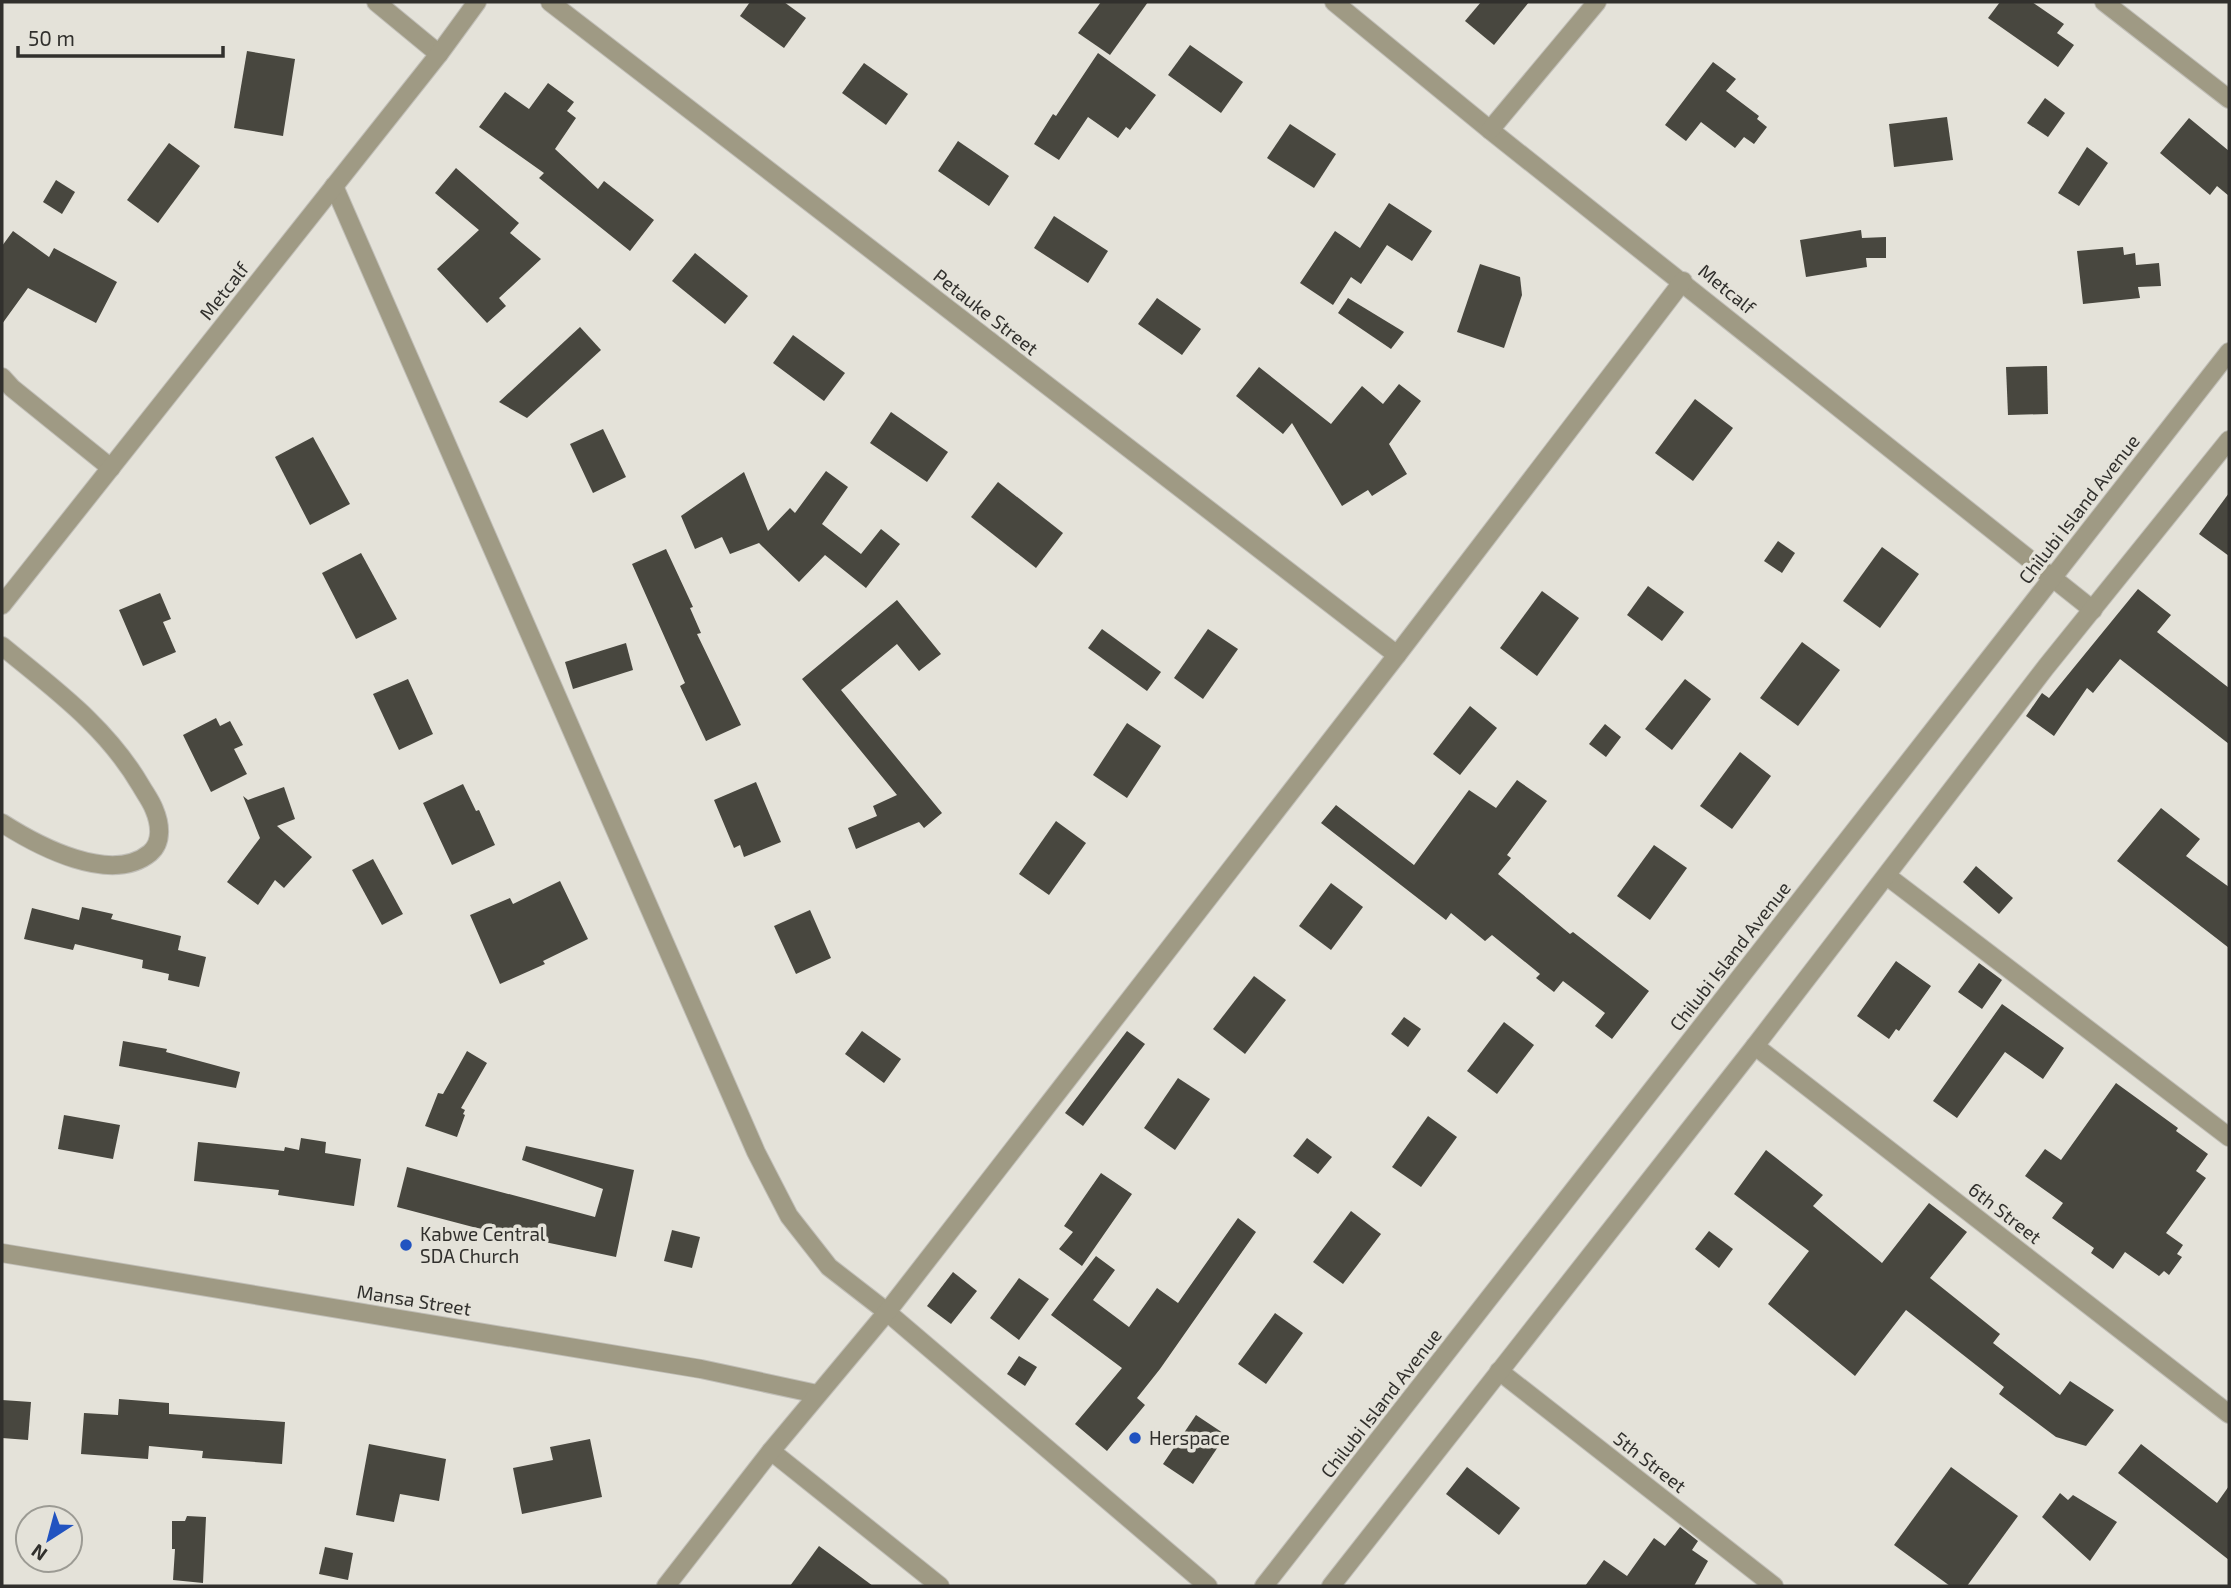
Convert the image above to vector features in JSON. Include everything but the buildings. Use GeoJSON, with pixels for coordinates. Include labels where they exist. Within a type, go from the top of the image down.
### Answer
{"type":"FeatureCollection","features":[{"type":"Feature","properties":{"kind":"street"},"geometry":{"type":"LineString","coordinates":[[376,2],[439,54]]}},
{"type":"Feature","properties":{"kind":"street","name":"Metcalf"},"geometry":{"type":"LineString","coordinates":[[2,605],[439,54],[477,2]]}},
{"type":"Feature","properties":{"kind":"street","name":"Petauke Street"},"geometry":{"type":"LineString","coordinates":[[550,2],[1397,655]]}},
{"type":"Feature","properties":{"kind":"street","name":"Metcalf"},"geometry":{"type":"LineString","coordinates":[[1334,2],[1490,130],[2093,610]]}},
{"type":"Feature","properties":{"kind":"street"},"geometry":{"type":"LineString","coordinates":[[1490,130],[1597,2]]}},
{"type":"Feature","properties":{"kind":"street"},"geometry":{"type":"LineString","coordinates":[[2104,2],[2229,99]]}},
{"type":"Feature","properties":{"kind":"street"},"geometry":{"type":"LineString","coordinates":[[334,186],[756,1152],[789,1216],[829,1268],[887,1312],[1208,1586]]}},
{"type":"Feature","properties":{"kind":"street"},"geometry":{"type":"LineString","coordinates":[[666,1586],[771,1451],[887,1312],[1397,655],[1683,281]]}},
{"type":"Feature","properties":{"kind":"street","name":"Chilubi Island Avenue"},"geometry":{"type":"LineString","coordinates":[[1264,1586],[2229,352]]}},
{"type":"Feature","properties":{"kind":"street"},"geometry":{"type":"LineString","coordinates":[[2,377],[111,468]]}},
{"type":"Feature","properties":{"kind":"street"},"geometry":{"type":"LineString","coordinates":[[1331,1586],[2093,610],[2229,440]]}},
{"type":"Feature","properties":{"kind":"street"},"geometry":{"type":"LineString","coordinates":[[2,646],[104,733],[129,766],[154,808],[160,830],[155,849],[139,862],[114,867],[76,859],[26,838],[2,823]]}},
{"type":"Feature","properties":{"kind":"street"},"geometry":{"type":"LineString","coordinates":[[1887,876],[2229,1137]]}},
{"type":"Feature","properties":{"kind":"street","name":"6th Street"},"geometry":{"type":"LineString","coordinates":[[1755,1046],[2229,1414]]}},
{"type":"Feature","properties":{"kind":"street","name":"Mansa Street"},"geometry":{"type":"LineString","coordinates":[[2,1254],[701,1369],[817,1394]]}},
{"type":"Feature","properties":{"kind":"street","name":"5th Street"},"geometry":{"type":"LineString","coordinates":[[1499,1371],[1774,1586]]}},
{"type":"Feature","properties":{"kind":"street"},"geometry":{"type":"LineString","coordinates":[[771,1451],[940,1586]]}},
{"type":"Feature","properties":{"kind":"place","name":"Kabwe Central SDA Church"},"geometry":{"type":"Point","coordinates":[406,1245]}},
{"type":"Feature","properties":{"kind":"place","name":"Herspace"},"geometry":{"type":"Point","coordinates":[1135,1438]}}]}
